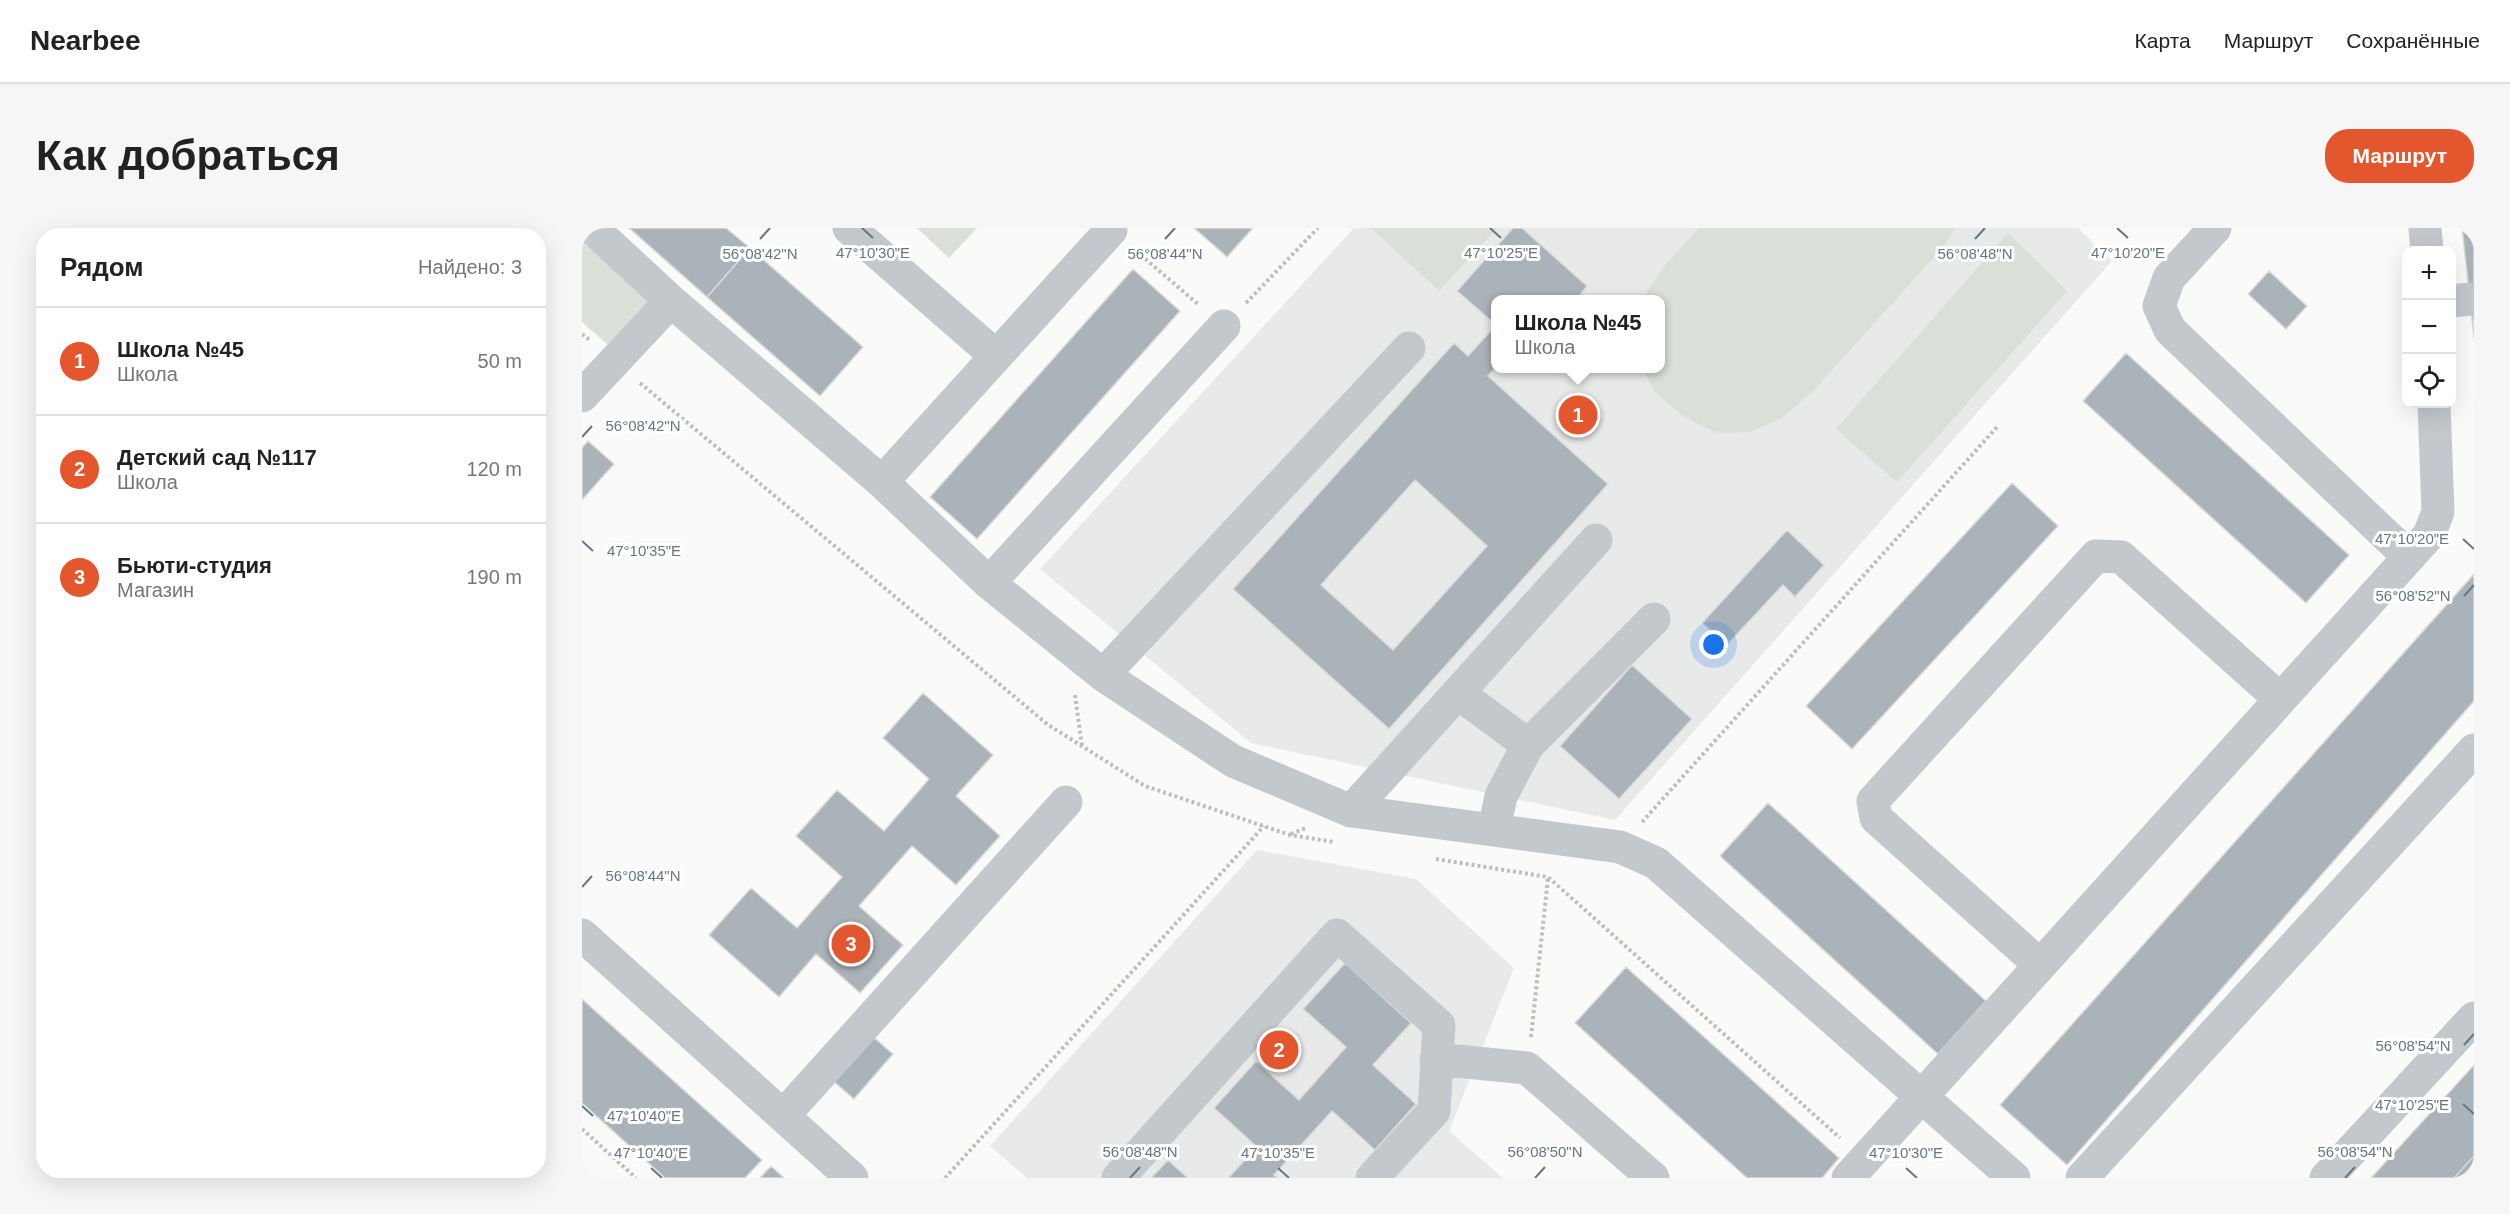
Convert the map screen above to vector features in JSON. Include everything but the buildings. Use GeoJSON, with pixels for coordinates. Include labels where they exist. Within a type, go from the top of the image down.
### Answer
{"type":"FeatureCollection","features":[{"type":"Feature","properties":{"kind":"street"},"geometry":{"type":"LineString","coordinates":[[592,228],[671,301],[882,482],[989,583],[1103,675],[1233,761],[1351,811],[1620,847],[1656,863],[2014,1178]]}},
{"type":"Feature","properties":{"kind":"street"},"geometry":{"type":"LineString","coordinates":[[849,228],[996,356]]}},
{"type":"Feature","properties":{"kind":"street"},"geometry":{"type":"LineString","coordinates":[[2215,228],[2169,278],[2159,306],[2170,330],[2409,556]]}},
{"type":"Feature","properties":{"kind":"street"},"geometry":{"type":"LineString","coordinates":[[2425,228],[2427,246]]}},
{"type":"Feature","properties":{"kind":"street"},"geometry":{"type":"LineString","coordinates":[[882,482],[1110,229]]}},
{"type":"Feature","properties":{"kind":"street"},"geometry":{"type":"LineString","coordinates":[[582,396],[671,301]]}},
{"type":"Feature","properties":{"kind":"street"},"geometry":{"type":"LineString","coordinates":[[989,583],[1224,326]]}},
{"type":"Feature","properties":{"kind":"street"},"geometry":{"type":"LineString","coordinates":[[1103,675],[1409,348]]}},
{"type":"Feature","properties":{"kind":"street"},"geometry":{"type":"LineString","coordinates":[[1848,1178],[2429,535],[2438,512],[2434,408]]}},
{"type":"Feature","properties":{"kind":"street"},"geometry":{"type":"LineString","coordinates":[[1351,811],[1596,540]]}},
{"type":"Feature","properties":{"kind":"street"},"geometry":{"type":"LineString","coordinates":[[2040,965],[1876,818],[1873,801],[2096,556],[2121,557],[2280,699]]}},
{"type":"Feature","properties":{"kind":"street"},"geometry":{"type":"LineString","coordinates":[[1494,830],[1501,796],[1527,746],[1654,619]]}},
{"type":"Feature","properties":{"kind":"street"},"geometry":{"type":"LineString","coordinates":[[1458,693],[1527,746]]}},
{"type":"Feature","properties":{"kind":"street"},"geometry":{"type":"LineString","coordinates":[[2082,1178],[2474,750]]}},
{"type":"Feature","properties":{"kind":"street"},"geometry":{"type":"LineString","coordinates":[[783,1116],[1066,802]]}},
{"type":"Feature","properties":{"kind":"street"},"geometry":{"type":"LineString","coordinates":[[582,935],[852,1178]]}},
{"type":"Feature","properties":{"kind":"street"},"geometry":{"type":"LineString","coordinates":[[1118,1178],[1337,935],[1439,1025],[1434,1111],[1372,1178]]}},
{"type":"Feature","properties":{"kind":"street"},"geometry":{"type":"LineString","coordinates":[[2326,1178],[2474,1018]]}},
{"type":"Feature","properties":{"kind":"street"},"geometry":{"type":"LineString","coordinates":[[1436,1059],[1527,1068],[1653,1178]]}},
{"type":"Feature","properties":{"kind":"path"},"geometry":{"type":"LineString","coordinates":[[1110,229],[1224,326],[1318,228]]}},
{"type":"Feature","properties":{"kind":"path"},"geometry":{"type":"LineString","coordinates":[[1620,847],[1997,427]]}},
{"type":"Feature","properties":{"kind":"path"},"geometry":{"type":"LineString","coordinates":[[945,1178],[1264,826]]}},
{"type":"Feature","properties":{"kind":"path"},"geometry":{"type":"LineString","coordinates":[[1527,1068],[1548,877]]}},
{"type":"Feature","properties":{"kind":"path"},"geometry":{"type":"LineString","coordinates":[[582,1129],[636,1178]]}},
{"type":"Feature","properties":{"kind":"shaded area"},"geometry":{"type":"Polygon","coordinates":[[[917,228],[977,228],[949,258],[917,228]]]}},
{"type":"Feature","properties":{"kind":"shaded area"},"geometry":{"type":"Polygon","coordinates":[[[1354,228],[2078,228],[2112,261],[1615,820],[1251,743],[1040,569],[1354,228]]]}},
{"type":"Feature","properties":{"kind":"shaded area"},"geometry":{"type":"Polygon","coordinates":[[[1371,228],[1497,228],[1439,291],[1371,228]]]}},
{"type":"Feature","properties":{"kind":"shaded area"},"geometry":{"type":"Polygon","coordinates":[[[1699,228],[1955,228],[1944,246],[1814,390],[1782,418],[1750,432],[1717,433],[1684,417],[1655,392],[1645,373],[1665,373],[1665,295],[1646,295],[1662,269],[1699,228]]]}},
{"type":"Feature","properties":{"kind":"shaded area"},"geometry":{"type":"Polygon","coordinates":[[[2008,233],[2067,291],[1897,482],[1836,429],[2008,233]]]}},
{"type":"Feature","properties":{"kind":"shaded area"},"geometry":{"type":"Polygon","coordinates":[[[582,242],[655,305],[615,351],[582,322],[582,242]]]}},
{"type":"Feature","properties":{"kind":"shaded area"},"geometry":{"type":"Polygon","coordinates":[[[1257,850],[1416,879],[1514,968],[1449,1131],[1503,1178],[1027,1178],[990,1146],[1257,850]]]}},
{"type":"Feature","properties":{"kind":"place","name":"Школа №45"},"geometry":{"type":"Point","coordinates":[1578,415]}},
{"type":"Feature","properties":{"kind":"place","name":"Бьюти-студия"},"geometry":{"type":"Point","coordinates":[851,944]}},
{"type":"Feature","properties":{"kind":"place","name":"Детский сад №117"},"geometry":{"type":"Point","coordinates":[1279,1050]}}]}
